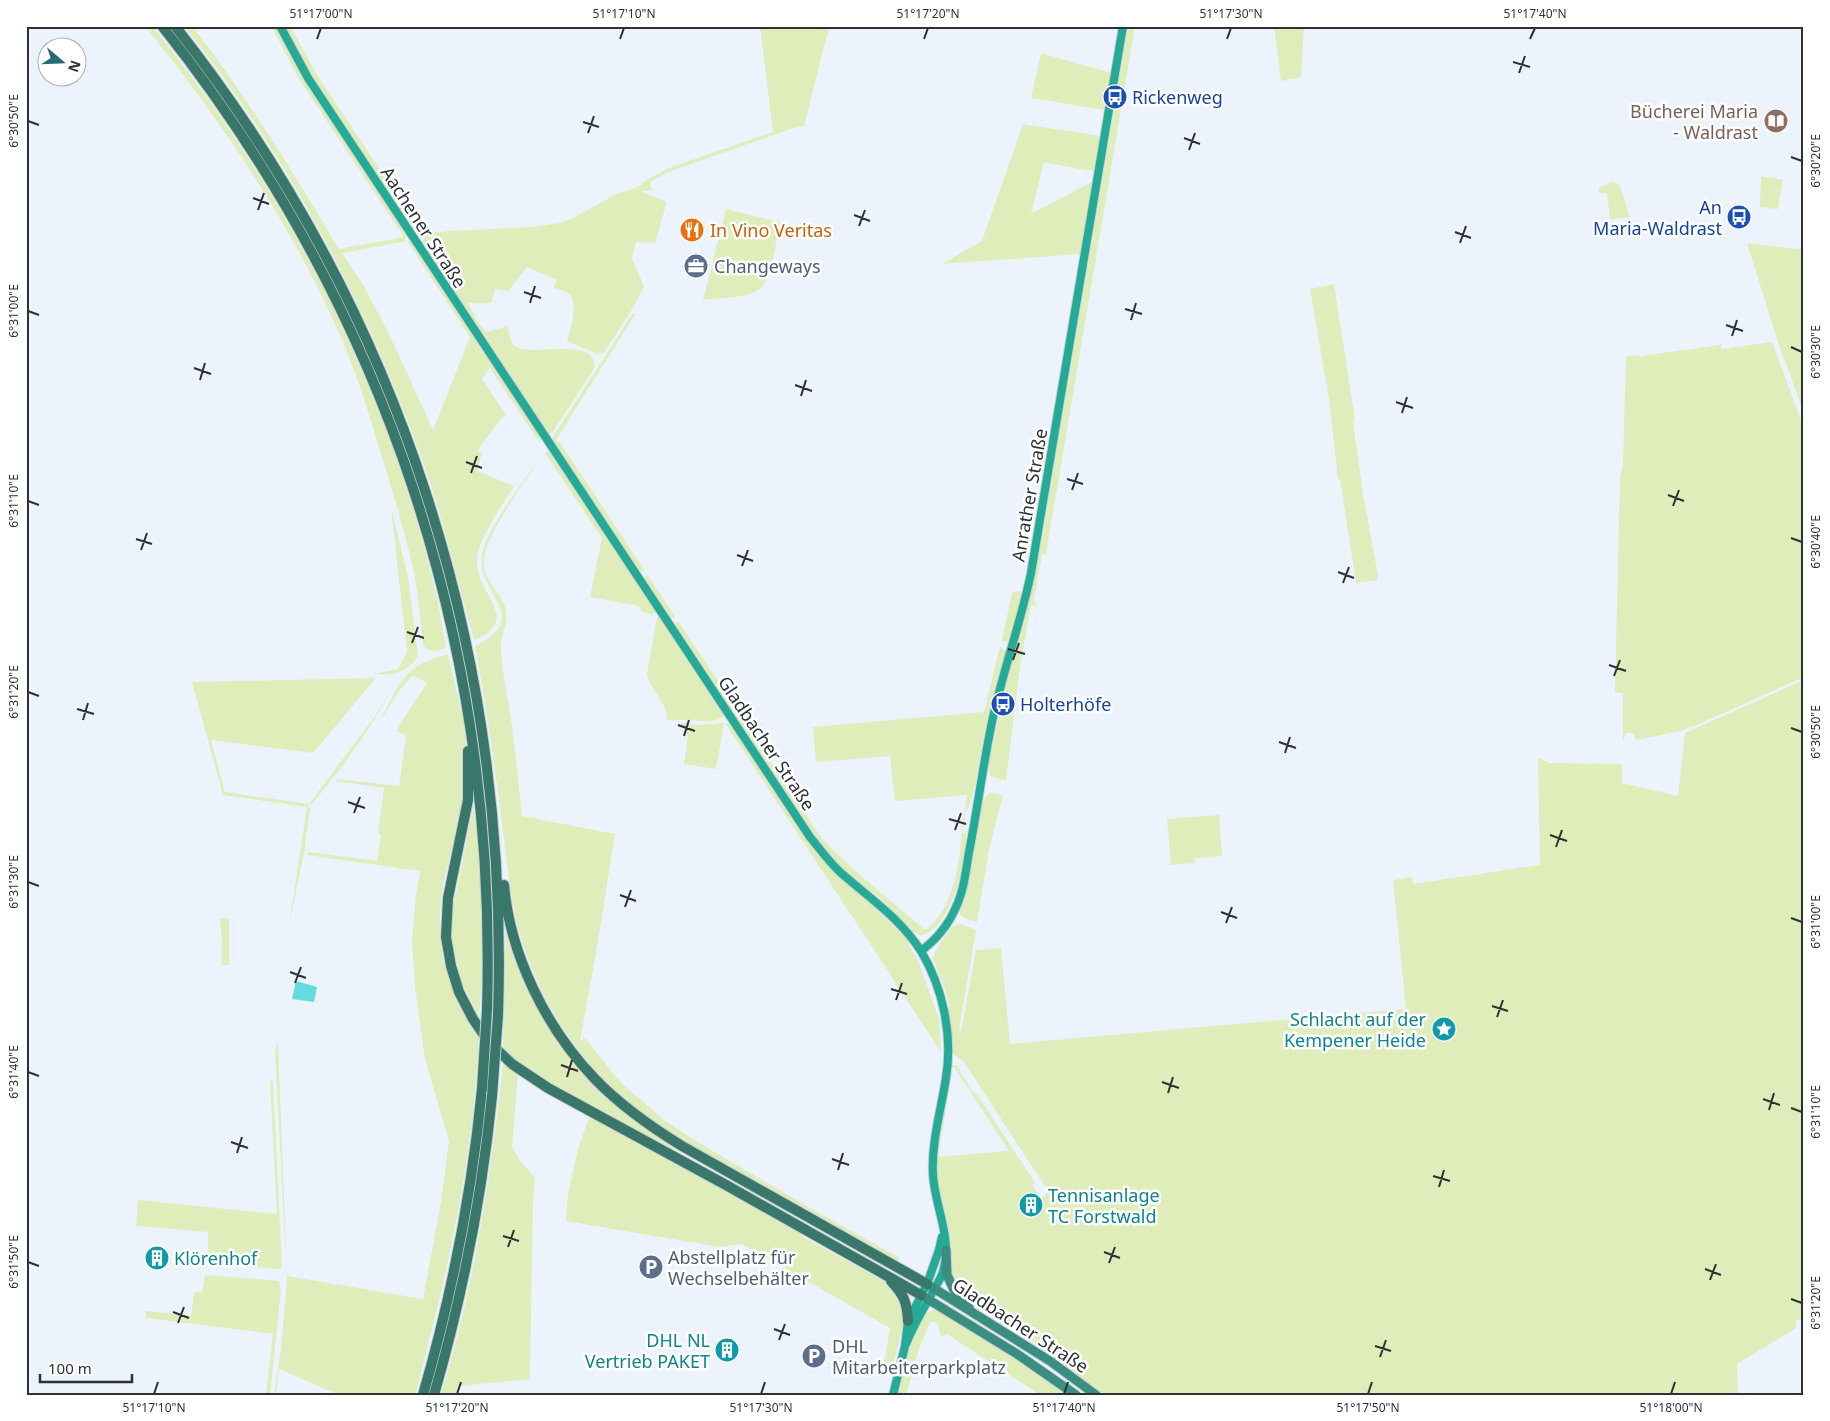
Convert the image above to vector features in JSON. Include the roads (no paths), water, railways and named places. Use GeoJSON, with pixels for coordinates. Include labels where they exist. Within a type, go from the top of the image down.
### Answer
{"type":"FeatureCollection","features":[{"type":"Feature","properties":{"kind":"highway"},"geometry":{"type":"LineString","coordinates":[[162,26],[217,100],[260,165],[306,242],[348,324],[382,402],[412,484],[441,580],[458,655],[472,732],[482,819],[488,914],[487,1010],[482,1088],[472,1172],[458,1255],[423,1395]]}},
{"type":"Feature","properties":{"kind":"highway"},"geometry":{"type":"LineString","coordinates":[[175,26],[236,109],[290,192],[336,275],[380,370],[423,484],[453,586],[477,699],[490,789],[498,881],[498,1015],[492,1096],[484,1166],[470,1248],[434,1395]]}},
{"type":"Feature","properties":{"kind":"highway"},"geometry":{"type":"LineString","coordinates":[[458,655],[458,681],[468,747],[469,789],[465,821],[448,898],[446,930],[448,952],[455,979],[466,1006],[478,1028],[506,1059],[548,1088],[726,1185],[924,1297]]}},
{"type":"Feature","properties":{"kind":"highway"},"geometry":{"type":"LineString","coordinates":[[490,789],[498,811],[507,908],[521,957],[550,1019],[569,1048],[590,1074],[632,1111],[670,1138],[931,1286]]}},
{"type":"Feature","properties":{"kind":"highway"},"geometry":{"type":"LineString","coordinates":[[886,1275],[903,1295],[907,1303],[908,1321]]}},
{"type":"Feature","properties":{"kind":"main road","name":"Aachener Straße"},"geometry":{"type":"LineString","coordinates":[[280,26],[308,78],[550,444]]}},
{"type":"Feature","properties":{"kind":"main road","name":"Anrather Straße"},"geometry":{"type":"LineString","coordinates":[[921,951],[940,935],[957,906],[964,879],[990,731],[1002,679],[1022,614],[1031,573],[1123,26]]}},
{"type":"Feature","properties":{"kind":"main road","name":"Gladbacher Straße"},"geometry":{"type":"LineString","coordinates":[[550,444],[810,837],[838,870],[888,912],[921,951],[943,1005],[948,1051],[947,1076],[933,1157],[936,1197],[941,1212]]}},
{"type":"Feature","properties":{"kind":"main road"},"geometry":{"type":"LineString","coordinates":[[931,1286],[941,1242],[941,1212]]}},
{"type":"Feature","properties":{"kind":"main road"},"geometry":{"type":"LineString","coordinates":[[941,1212],[945,1231],[947,1275],[954,1290],[972,1312]]}},
{"type":"Feature","properties":{"kind":"main road"},"geometry":{"type":"LineString","coordinates":[[893,1395],[905,1346],[908,1321],[931,1286],[943,1272],[946,1250]]}},
{"type":"Feature","properties":{"kind":"main road","name":"Gladbacher Straße"},"geometry":{"type":"LineString","coordinates":[[931,1286],[1050,1360],[1096,1395]]}},
{"type":"Feature","properties":{"kind":"main road","name":"Gladbacher Straße"},"geometry":{"type":"LineString","coordinates":[[924,1297],[1017,1354],[1076,1395]]}},
{"type":"Feature","properties":{"kind":"main road"},"geometry":{"type":"LineString","coordinates":[[905,1346],[924,1297]]}},
{"type":"Feature","properties":{"kind":"water"},"geometry":{"type":"Polygon","coordinates":[[[296,981],[317,987],[314,1002],[292,999],[296,981]]]}},
{"type":"Feature","properties":{"kind":"place","name":"Rickenweg"},"geometry":{"type":"Point","coordinates":[1115,97]}},
{"type":"Feature","properties":{"kind":"place","name":"Bücherei Maria - Waldrast"},"geometry":{"type":"Point","coordinates":[1776,121]}},
{"type":"Feature","properties":{"kind":"place","name":"An Maria-Waldrast"},"geometry":{"type":"Point","coordinates":[1739,217]}},
{"type":"Feature","properties":{"kind":"place","name":"In Vino Veritas"},"geometry":{"type":"Point","coordinates":[692,230]}},
{"type":"Feature","properties":{"kind":"place","name":"Changeways"},"geometry":{"type":"Point","coordinates":[696,266]}},
{"type":"Feature","properties":{"kind":"place","name":"Holterhöfe"},"geometry":{"type":"Point","coordinates":[1003,704]}},
{"type":"Feature","properties":{"kind":"place","name":"Schlacht auf der Kempener Heide"},"geometry":{"type":"Point","coordinates":[1444,1029]}},
{"type":"Feature","properties":{"kind":"place","name":"Tennisanlage TC Forstwald"},"geometry":{"type":"Point","coordinates":[1031,1205]}},
{"type":"Feature","properties":{"kind":"place","name":"Klörenhof"},"geometry":{"type":"Point","coordinates":[157,1258]}},
{"type":"Feature","properties":{"kind":"place","name":"Abstellplatz für Wechselbehälter"},"geometry":{"type":"Point","coordinates":[651,1267]}},
{"type":"Feature","properties":{"kind":"place","name":"DHL NL Vertrieb PAKET"},"geometry":{"type":"Point","coordinates":[727,1350]}},
{"type":"Feature","properties":{"kind":"place","name":"DHL Mitarbeiterparkplatz"},"geometry":{"type":"Point","coordinates":[814,1356]}}]}
